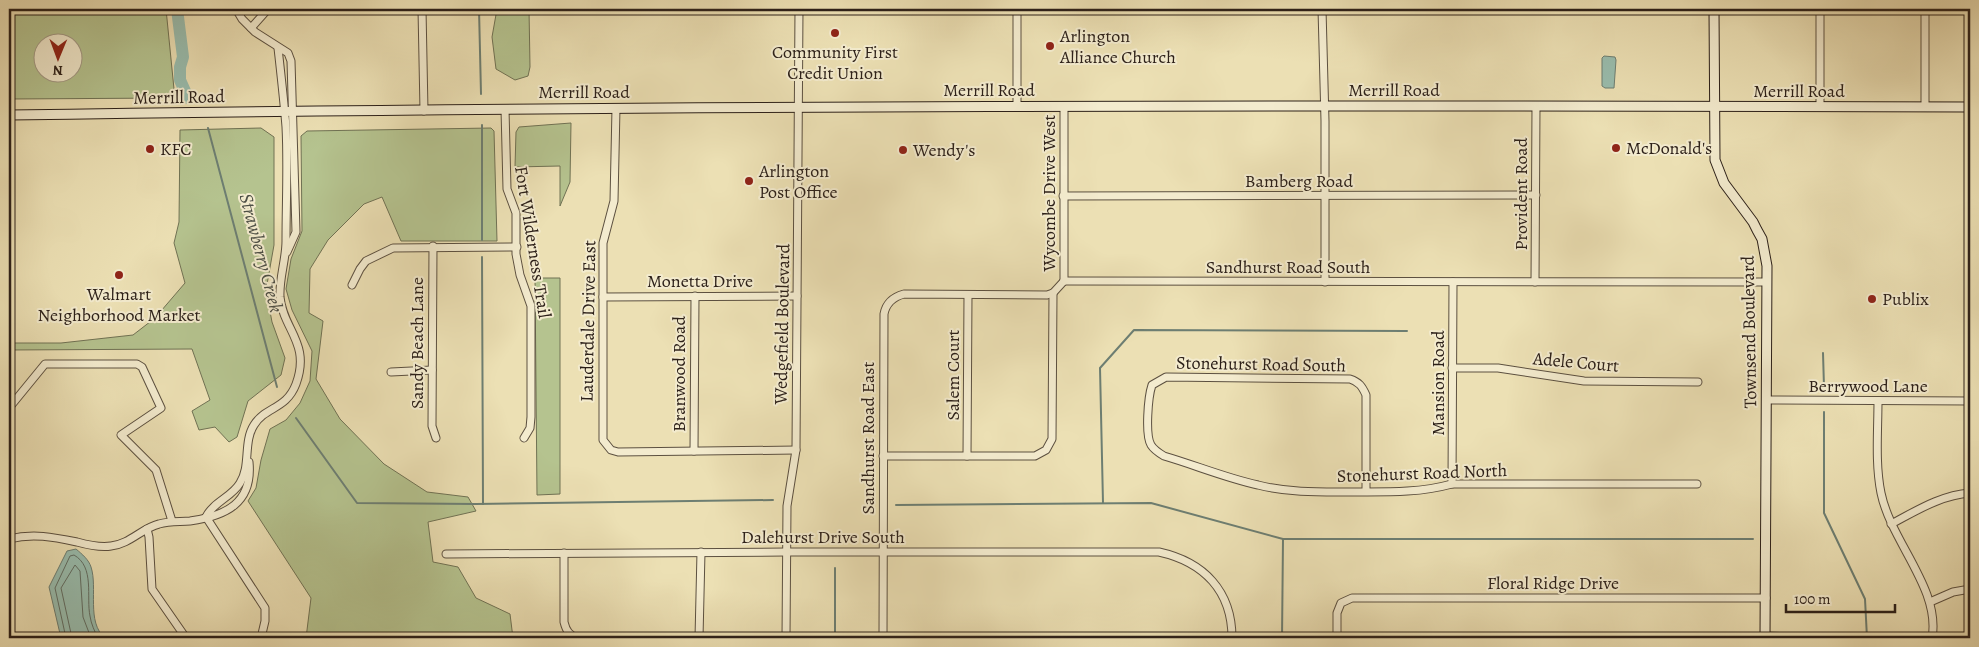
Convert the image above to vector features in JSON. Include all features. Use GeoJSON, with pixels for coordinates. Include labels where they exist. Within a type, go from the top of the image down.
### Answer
{"type":"FeatureCollection","features":[{"type":"Feature","properties":{"kind":"main road","name":"Townsend Boulevard"},"geometry":{"type":"LineString","coordinates":[[1714,9],[1715,160],[1724,183],[1753,222],[1762,239],[1766,255],[1766,637]]}},
{"type":"Feature","properties":{"kind":"main road","name":"Merrill Road"},"geometry":{"type":"LineString","coordinates":[[9,115],[616,108],[1017,106],[1970,107]]}},
{"type":"Feature","properties":{"kind":"street"},"geometry":{"type":"LineString","coordinates":[[9,539],[21,536],[40,536],[96,546],[111,546],[125,543],[157,524],[172,521],[190,521],[220,515],[243,496],[247,489],[249,480],[249,434],[255,423],[290,397],[297,382],[300,362],[299,345],[283,311],[280,297],[286,255],[296,232],[289,112],[291,61],[288,53],[251,28],[236,9]]}},
{"type":"Feature","properties":{"kind":"street"},"geometry":{"type":"LineString","coordinates":[[251,28],[268,9]]}},
{"type":"Feature","properties":{"kind":"street"},"geometry":{"type":"LineString","coordinates":[[422,9],[424,110]]}},
{"type":"Feature","properties":{"kind":"street","name":"Wedgefield Boulevard"},"geometry":{"type":"LineString","coordinates":[[786,638],[788,491],[796,450],[799,9]]}},
{"type":"Feature","properties":{"kind":"street"},"geometry":{"type":"LineString","coordinates":[[1017,9],[1017,106]]}},
{"type":"Feature","properties":{"kind":"street"},"geometry":{"type":"LineString","coordinates":[[1322,9],[1325,282]]}},
{"type":"Feature","properties":{"kind":"street"},"geometry":{"type":"LineString","coordinates":[[1820,9],[1820,107]]}},
{"type":"Feature","properties":{"kind":"street"},"geometry":{"type":"LineString","coordinates":[[1925,9],[1926,107]]}},
{"type":"Feature","properties":{"kind":"street","name":"Wycombe Drive West"},"geometry":{"type":"LineString","coordinates":[[1064,106],[1064,281]]}},
{"type":"Feature","properties":{"kind":"street","name":"Provident Road"},"geometry":{"type":"LineString","coordinates":[[1535,282],[1536,106]]}},
{"type":"Feature","properties":{"kind":"street","name":"Lauderdale Drive East"},"geometry":{"type":"LineString","coordinates":[[616,108],[614,201],[602,243],[603,440],[606,446],[618,452],[694,451]]}},
{"type":"Feature","properties":{"kind":"street","name":"Fort Wilderness Trail"},"geometry":{"type":"LineString","coordinates":[[505,109],[506,182],[510,200],[516,213],[520,275],[531,306],[531,417],[530,428],[524,438]]}},
{"type":"Feature","properties":{"kind":"street","name":"Bamberg Road"},"geometry":{"type":"LineString","coordinates":[[1063,196],[1536,195]]}},
{"type":"Feature","properties":{"kind":"street","name":"Sandy Beach Lane"},"geometry":{"type":"LineString","coordinates":[[433,246],[432,426],[436,438]]}},
{"type":"Feature","properties":{"kind":"street"},"geometry":{"type":"LineString","coordinates":[[352,285],[366,261],[398,247],[517,247]]}},
{"type":"Feature","properties":{"kind":"street"},"geometry":{"type":"LineString","coordinates":[[968,295],[1047,295],[1053,293],[1064,281]]}},
{"type":"Feature","properties":{"kind":"street","name":"Sandhurst Road South"},"geometry":{"type":"LineString","coordinates":[[1064,281],[1767,282]]}},
{"type":"Feature","properties":{"kind":"street","name":"Mansion Road"},"geometry":{"type":"LineString","coordinates":[[1452,484],[1453,282]]}},
{"type":"Feature","properties":{"kind":"street","name":"Wycombe Drive West"},"geometry":{"type":"LineString","coordinates":[[967,456],[1035,456],[1046,450],[1052,439],[1053,293]]}},
{"type":"Feature","properties":{"kind":"street","name":"Sandhurst Road East"},"geometry":{"type":"LineString","coordinates":[[883,638],[885,307],[890,301],[904,294],[968,295]]}},
{"type":"Feature","properties":{"kind":"street","name":"Salem Court"},"geometry":{"type":"LineString","coordinates":[[967,456],[968,295]]}},
{"type":"Feature","properties":{"kind":"street","name":"Branwood Road"},"geometry":{"type":"LineString","coordinates":[[694,451],[695,296]]}},
{"type":"Feature","properties":{"kind":"street","name":"Monetta Drive"},"geometry":{"type":"LineString","coordinates":[[602,297],[797,296]]}},
{"type":"Feature","properties":{"kind":"street"},"geometry":{"type":"LineString","coordinates":[[9,408],[45,364],[137,364],[142,367],[161,408],[120,435],[156,470],[172,521]]}},
{"type":"Feature","properties":{"kind":"street","name":"Adele Court"},"geometry":{"type":"LineString","coordinates":[[1452,368],[1498,368],[1584,381],[1698,382]]}},
{"type":"Feature","properties":{"kind":"street"},"geometry":{"type":"LineString","coordinates":[[390,372],[432,370]]}},
{"type":"Feature","properties":{"kind":"street","name":"Stonehurst Road South"},"geometry":{"type":"LineString","coordinates":[[1155,450],[1148,437],[1149,393],[1152,385],[1166,377],[1350,379],[1358,381],[1366,395],[1366,492]]}},
{"type":"Feature","properties":{"kind":"street","name":"Berrywood Lane"},"geometry":{"type":"LineString","coordinates":[[1767,400],[1970,401]]}},
{"type":"Feature","properties":{"kind":"street"},"geometry":{"type":"LineString","coordinates":[[1878,401],[1878,473],[1881,493],[1891,524],[1930,602],[1933,623],[1932,638]]}},
{"type":"Feature","properties":{"kind":"street"},"geometry":{"type":"LineString","coordinates":[[206,517],[210,510],[235,490],[241,482],[248,450]]}},
{"type":"Feature","properties":{"kind":"street"},"geometry":{"type":"LineString","coordinates":[[694,451],[796,450]]}},
{"type":"Feature","properties":{"kind":"street","name":"Stonehurst Road North"},"geometry":{"type":"LineString","coordinates":[[1155,450],[1164,456],[1258,485],[1304,492],[1410,492],[1434,489],[1452,484],[1697,484]]}},
{"type":"Feature","properties":{"kind":"street"},"geometry":{"type":"LineString","coordinates":[[883,456],[967,456]]}},
{"type":"Feature","properties":{"kind":"street"},"geometry":{"type":"LineString","coordinates":[[1891,524],[1941,499],[1970,493]]}},
{"type":"Feature","properties":{"kind":"street"},"geometry":{"type":"LineString","coordinates":[[206,517],[265,608],[265,621],[261,638]]}},
{"type":"Feature","properties":{"kind":"street"},"geometry":{"type":"LineString","coordinates":[[147,529],[152,589],[186,638]]}},
{"type":"Feature","properties":{"kind":"street"},"geometry":{"type":"LineString","coordinates":[[699,638],[701,552]]}},
{"type":"Feature","properties":{"kind":"street","name":"Dalehurst Drive South"},"geometry":{"type":"LineString","coordinates":[[446,554],[1159,552],[1187,561],[1198,567],[1209,577],[1220,590],[1227,604],[1232,622],[1232,638]]}},
{"type":"Feature","properties":{"kind":"street"},"geometry":{"type":"LineString","coordinates":[[564,554],[564,622],[567,631],[573,637],[578,638]]}},
{"type":"Feature","properties":{"kind":"street"},"geometry":{"type":"LineString","coordinates":[[1930,602],[1953,592],[1970,589]]}},
{"type":"Feature","properties":{"kind":"street","name":"Floral Ridge Drive"},"geometry":{"type":"LineString","coordinates":[[1337,638],[1337,613],[1341,603],[1352,598],[1766,598]]}},
{"type":"Feature","properties":{"kind":"street"},"geometry":{"type":"LineString","coordinates":[[1766,637],[1818,638]]}},
{"type":"Feature","properties":{"kind":"street"},"geometry":{"type":"LineString","coordinates":[[883,638],[1131,638]]}},
{"type":"Feature","properties":{"kind":"green space"},"geometry":{"type":"Polygon","coordinates":[[[9,9],[166,9],[174,89],[171,98],[9,99],[9,9]]]}},
{"type":"Feature","properties":{"kind":"green space"},"geometry":{"type":"Polygon","coordinates":[[[497,9],[529,9],[530,67],[528,76],[515,80],[496,69],[492,37],[497,9]]]}},
{"type":"Feature","properties":{"kind":"green space"},"geometry":{"type":"Polygon","coordinates":[[[571,123],[570,182],[560,206],[560,166],[515,167],[516,132],[519,127],[571,123]]]}},
{"type":"Feature","properties":{"kind":"green space"},"geometry":{"type":"Polygon","coordinates":[[[261,128],[274,137],[274,245],[266,290],[272,322],[285,358],[281,375],[248,401],[237,437],[229,442],[215,427],[199,430],[192,411],[210,400],[192,349],[9,350],[9,343],[61,343],[133,335],[155,318],[185,283],[174,243],[179,222],[180,130],[261,128]]]}},
{"type":"Feature","properties":{"kind":"green space"},"geometry":{"type":"Polygon","coordinates":[[[491,128],[494,131],[497,241],[401,241],[382,197],[364,204],[328,240],[310,269],[309,313],[323,321],[316,379],[340,419],[384,464],[427,492],[468,497],[476,511],[428,522],[433,562],[458,567],[476,598],[510,614],[513,638],[306,638],[311,598],[248,501],[256,488],[261,460],[270,429],[286,420],[300,403],[310,381],[312,351],[292,310],[286,289],[291,259],[302,231],[301,136],[307,131],[491,128]]]}},
{"type":"Feature","properties":{"kind":"green space"},"geometry":{"type":"Polygon","coordinates":[[[535,278],[560,278],[560,494],[537,495],[535,278]]]}},
{"type":"Feature","properties":{"kind":"water"},"geometry":{"type":"Polygon","coordinates":[[[1604,56],[1615,57],[1616,60],[1614,88],[1602,86],[1602,58],[1604,56]]]}},
{"type":"Feature","properties":{"kind":"water"},"geometry":{"type":"Polygon","coordinates":[[[76,549],[83,555],[91,567],[94,614],[99,631],[105,638],[61,638],[49,587],[67,551],[76,549]]]}},
{"type":"Feature","properties":{"kind":"waterway","name":"Strawberry Creek"},"geometry":{"type":"LineString","coordinates":[[177,9],[183,57],[180,67],[180,80],[188,98]]}},
{"type":"Feature","properties":{"kind":"waterway"},"geometry":{"type":"LineString","coordinates":[[479,9],[481,94]]}},
{"type":"Feature","properties":{"kind":"waterway"},"geometry":{"type":"LineString","coordinates":[[482,125],[482,240]]}},
{"type":"Feature","properties":{"kind":"waterway","name":"Strawberry Creek"},"geometry":{"type":"LineString","coordinates":[[208,128],[277,387]]}},
{"type":"Feature","properties":{"kind":"waterway"},"geometry":{"type":"LineString","coordinates":[[482,257],[483,504]]}},
{"type":"Feature","properties":{"kind":"waterway"},"geometry":{"type":"LineString","coordinates":[[1103,503],[1100,368],[1134,330],[1407,331]]}},
{"type":"Feature","properties":{"kind":"waterway"},"geometry":{"type":"LineString","coordinates":[[1823,353],[1824,387]]}},
{"type":"Feature","properties":{"kind":"waterway"},"geometry":{"type":"LineString","coordinates":[[1824,412],[1824,513],[1865,599],[1867,638]]}},
{"type":"Feature","properties":{"kind":"waterway"},"geometry":{"type":"LineString","coordinates":[[296,418],[357,503],[476,504],[773,500]]}},
{"type":"Feature","properties":{"kind":"waterway"},"geometry":{"type":"LineString","coordinates":[[896,505],[1151,503],[1283,539]]}},
{"type":"Feature","properties":{"kind":"waterway"},"geometry":{"type":"LineString","coordinates":[[1282,638],[1283,539],[1753,539]]}},
{"type":"Feature","properties":{"kind":"waterway"},"geometry":{"type":"LineString","coordinates":[[835,568],[835,638]]}},
{"type":"Feature","properties":{"kind":"place","name":"Community First Credit Union"},"geometry":{"type":"Point","coordinates":[835,33]}},
{"type":"Feature","properties":{"kind":"place","name":"Arlington Alliance Church"},"geometry":{"type":"Point","coordinates":[1050,46]}},
{"type":"Feature","properties":{"kind":"place","name":"McDonald's"},"geometry":{"type":"Point","coordinates":[1616,148]}},
{"type":"Feature","properties":{"kind":"place","name":"KFC"},"geometry":{"type":"Point","coordinates":[150,149]}},
{"type":"Feature","properties":{"kind":"place","name":"Wendy's"},"geometry":{"type":"Point","coordinates":[903,150]}},
{"type":"Feature","properties":{"kind":"place","name":"Arlington Post Office"},"geometry":{"type":"Point","coordinates":[749,181]}},
{"type":"Feature","properties":{"kind":"place","name":"Walmart Neighborhood Market"},"geometry":{"type":"Point","coordinates":[119,275]}},
{"type":"Feature","properties":{"kind":"place","name":"Publix"},"geometry":{"type":"Point","coordinates":[1872,299]}}]}
